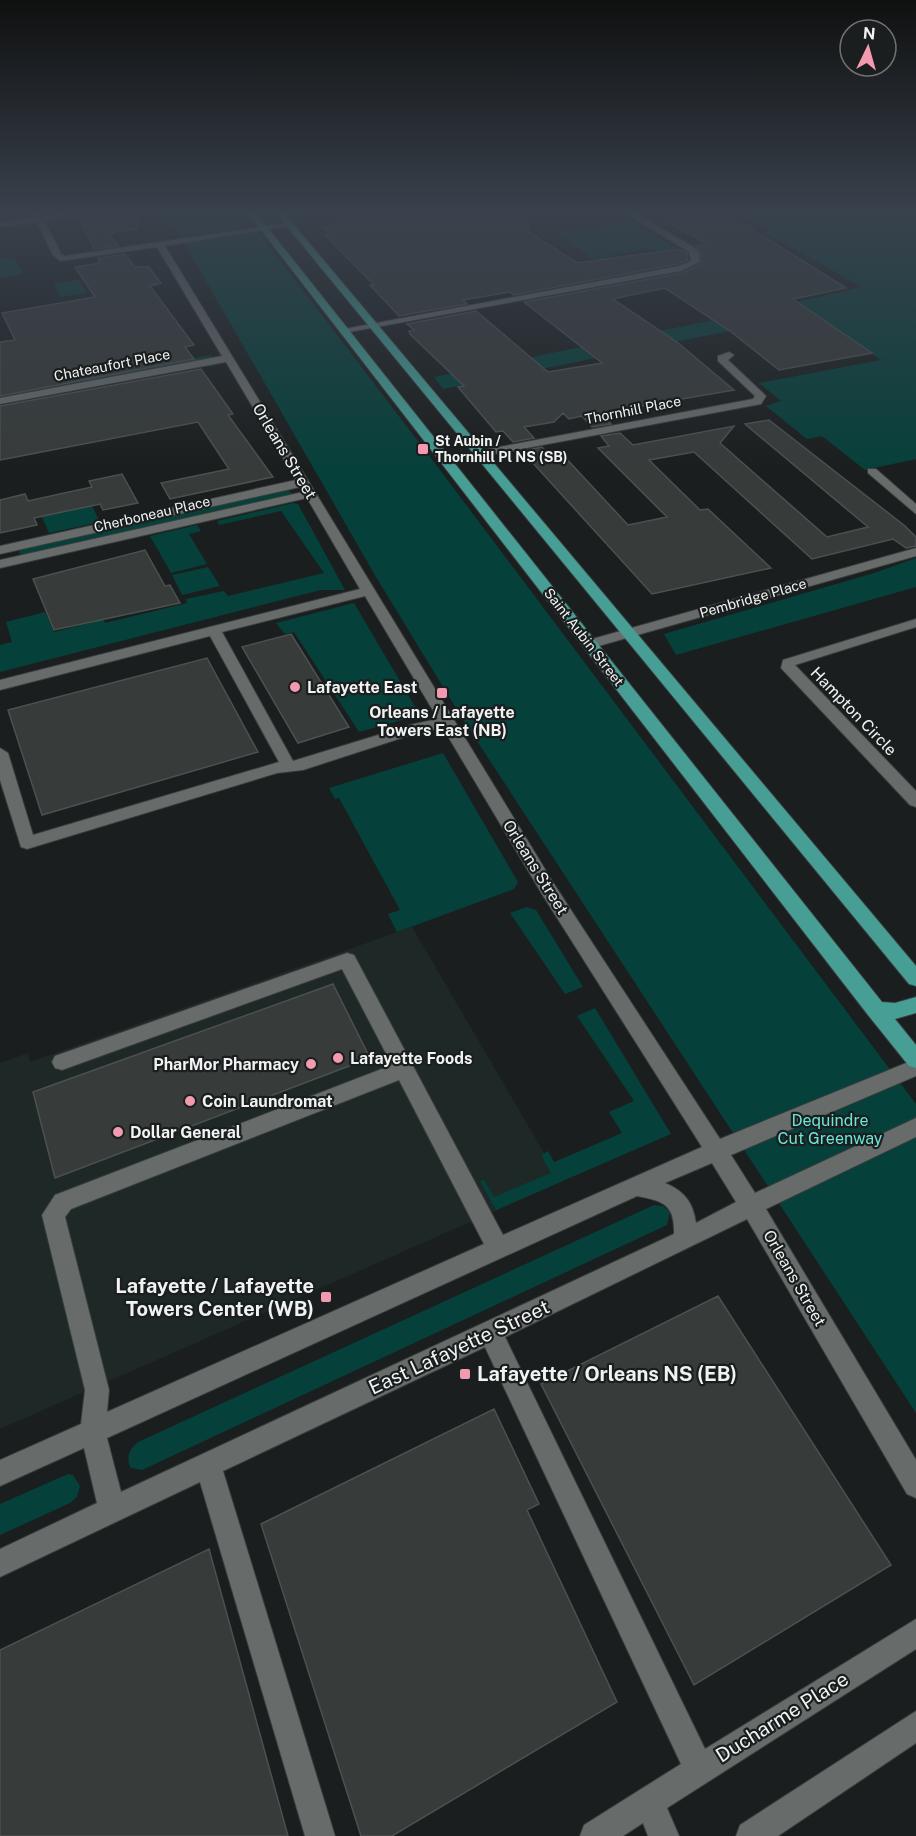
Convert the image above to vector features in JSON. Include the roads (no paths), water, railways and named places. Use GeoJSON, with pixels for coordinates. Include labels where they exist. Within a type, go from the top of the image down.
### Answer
{"type":"FeatureCollection","features":[{"type":"Feature","properties":{"kind":"main road","name":"Saint Aubin Street"},"geometry":{"type":"LineString","coordinates":[[320,299],[916,1060]]}},
{"type":"Feature","properties":{"kind":"main road"},"geometry":{"type":"LineString","coordinates":[[351,299],[916,979]]}},
{"type":"Feature","properties":{"kind":"main road"},"geometry":{"type":"LineString","coordinates":[[875,1009],[895,1011],[916,1005]]}},
{"type":"Feature","properties":{"kind":"street","name":"Orleans Street"},"geometry":{"type":"LineString","coordinates":[[193,299],[548,889],[752,1204],[916,1485]]}},
{"type":"Feature","properties":{"kind":"street"},"geometry":{"type":"LineString","coordinates":[[344,330],[515,299]]}},
{"type":"Feature","properties":{"kind":"street","name":"Chateaufort Place"},"geometry":{"type":"LineString","coordinates":[[0,392],[227,354]]}},
{"type":"Feature","properties":{"kind":"street","name":"Chateaufort Place"},"geometry":{"type":"LineString","coordinates":[[0,401],[227,354]]}},
{"type":"Feature","properties":{"kind":"street","name":"Thornhill Place"},"geometry":{"type":"LineString","coordinates":[[446,460],[757,402],[760,396],[723,361],[722,358],[729,356]]}},
{"type":"Feature","properties":{"kind":"street"},"geometry":{"type":"LineString","coordinates":[[872,471],[910,500],[916,510]]}},
{"type":"Feature","properties":{"kind":"street","name":"Cherboneau Place"},"geometry":{"type":"LineString","coordinates":[[0,550],[307,488]]}},
{"type":"Feature","properties":{"kind":"street","name":"Cherboneau Place"},"geometry":{"type":"LineString","coordinates":[[0,564],[307,488]]}},
{"type":"Feature","properties":{"kind":"street","name":"Pembridge Place"},"geometry":{"type":"LineString","coordinates":[[590,644],[916,552]]}},
{"type":"Feature","properties":{"kind":"street"},"geometry":{"type":"LineString","coordinates":[[0,685],[367,591]]}},
{"type":"Feature","properties":{"kind":"street","name":"Hampton Circle"},"geometry":{"type":"LineString","coordinates":[[916,623],[788,663],[788,668],[916,801]]}},
{"type":"Feature","properties":{"kind":"street"},"geometry":{"type":"LineString","coordinates":[[214,631],[289,766]]}},
{"type":"Feature","properties":{"kind":"street"},"geometry":{"type":"LineString","coordinates":[[0,753],[27,843],[447,721]]}},
{"type":"Feature","properties":{"kind":"street"},"geometry":{"type":"LineString","coordinates":[[62,1062],[347,960],[498,1248]]}},
{"type":"Feature","properties":{"kind":"street"},"geometry":{"type":"LineString","coordinates":[[0,1473],[635,1186],[916,1067]]}},
{"type":"Feature","properties":{"kind":"street"},"geometry":{"type":"LineString","coordinates":[[112,1510],[93,1432],[97,1390],[53,1215],[58,1205],[404,1069]]}},
{"type":"Feature","properties":{"kind":"street","name":"East Lafayette Street"},"geometry":{"type":"LineString","coordinates":[[0,1563],[685,1240],[752,1204],[916,1127]]}},
{"type":"Feature","properties":{"kind":"street"},"geometry":{"type":"LineString","coordinates":[[635,1186],[662,1191],[674,1196],[682,1206],[686,1220],[685,1240]]}},
{"type":"Feature","properties":{"kind":"street"},"geometry":{"type":"LineString","coordinates":[[490,1332],[699,1770]]}},
{"type":"Feature","properties":{"kind":"street"},"geometry":{"type":"LineString","coordinates":[[208,1465],[320,1836]]}},
{"type":"Feature","properties":{"kind":"street","name":"Ducharme Place"},"geometry":{"type":"LineString","coordinates":[[595,1836],[916,1633]]}},
{"type":"Feature","properties":{"kind":"street"},"geometry":{"type":"LineString","coordinates":[[751,1836],[916,1726]]}},
{"type":"Feature","properties":{"kind":"street"},"geometry":{"type":"LineString","coordinates":[[649,1802],[664,1836]]}},
{"type":"Feature","properties":{"kind":"place","name":"St Aubin / Thornhill Pl NS (SB)"},"geometry":{"type":"Point","coordinates":[423,449]}},
{"type":"Feature","properties":{"kind":"place","name":"Lafayette East"},"geometry":{"type":"Point","coordinates":[295,687]}},
{"type":"Feature","properties":{"kind":"place","name":"Orleans / Lafayette Towers East (NB)"},"geometry":{"type":"Point","coordinates":[442,693]}},
{"type":"Feature","properties":{"kind":"place","name":"Lafayette Foods"},"geometry":{"type":"Point","coordinates":[338,1058]}},
{"type":"Feature","properties":{"kind":"place","name":"PharMor Pharmacy"},"geometry":{"type":"Point","coordinates":[311,1064]}},
{"type":"Feature","properties":{"kind":"place","name":"Coin Laundromat"},"geometry":{"type":"Point","coordinates":[190,1101]}},
{"type":"Feature","properties":{"kind":"place","name":"Dollar General"},"geometry":{"type":"Point","coordinates":[118,1132]}},
{"type":"Feature","properties":{"kind":"place","name":"Lafayette / Lafayette Towers Center (WB)"},"geometry":{"type":"Point","coordinates":[326,1297]}},
{"type":"Feature","properties":{"kind":"place","name":"Lafayette / Orleans NS (EB)"},"geometry":{"type":"Point","coordinates":[465,1374]}},
{"type":"Feature","properties":{"kind":"park label","name":"Dequindre Cut Greenway"},"geometry":{"type":"Point","coordinates":[830,1129]}}]}
